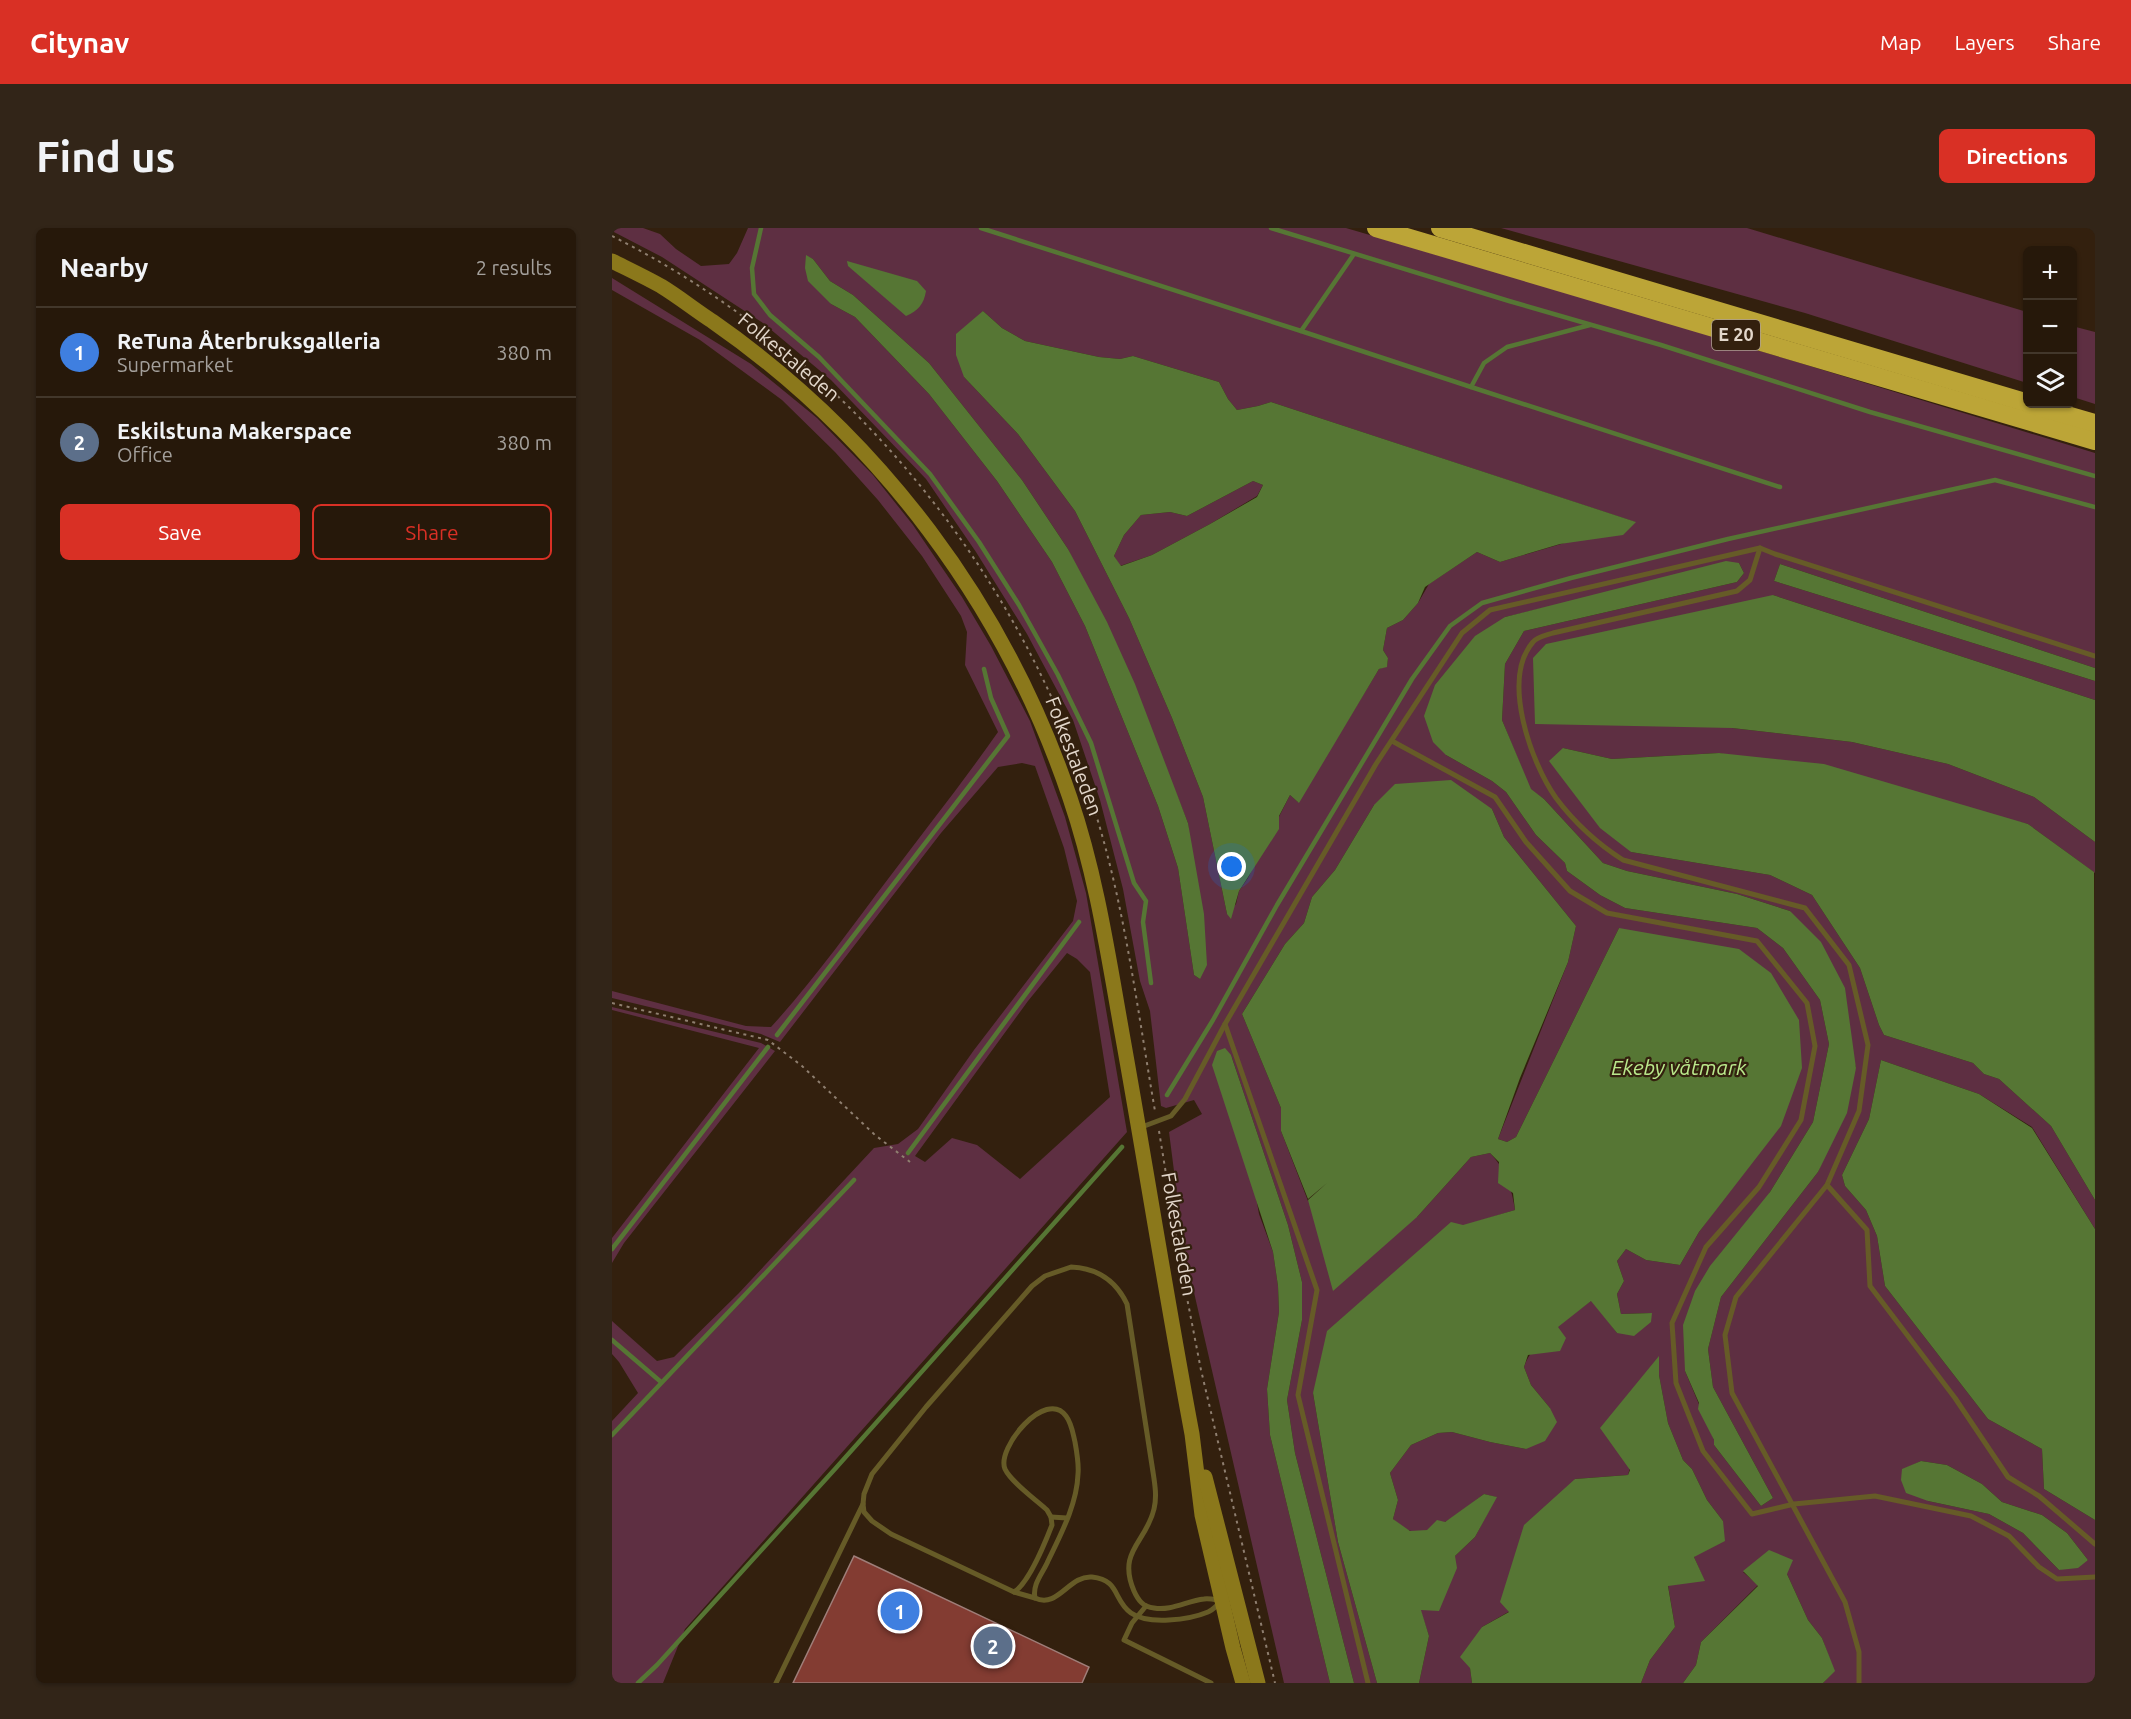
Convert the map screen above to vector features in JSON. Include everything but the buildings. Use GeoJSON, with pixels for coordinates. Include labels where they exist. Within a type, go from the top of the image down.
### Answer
{"type":"FeatureCollection","features":[{"type":"Feature","properties":{"kind":"highway","name":"E 20"},"geometry":{"type":"LineString","coordinates":[[1376,228],[2095,441]]}},
{"type":"Feature","properties":{"kind":"highway","name":"E 20"},"geometry":{"type":"LineString","coordinates":[[1440,228],[2023,402]]}},
{"type":"Feature","properties":{"kind":"highway","name":"E 20"},"geometry":{"type":"LineString","coordinates":[[2045,408],[2095,423]]}},
{"type":"Feature","properties":{"kind":"main road","name":"Folkestaleden"},"geometry":{"type":"LineString","coordinates":[[612,261],[662,287],[737,339],[795,384],[884,473],[962,576],[1000,640],[1034,709],[1070,798],[1098,902],[1192,1434],[1202,1515],[1258,1683]]}},
{"type":"Feature","properties":{"kind":"main road","name":"Folkestaleden"},"geometry":{"type":"LineString","coordinates":[[1229,1600],[1243,1683]]}},
{"type":"Feature","properties":{"kind":"lane"},"geometry":{"type":"LineString","coordinates":[[1139,1128],[1171,1116],[1185,1099],[1225,1024],[1392,741],[1462,633],[1490,610],[1760,548],[2095,656]]}},
{"type":"Feature","properties":{"kind":"lane"},"geometry":{"type":"LineString","coordinates":[[1760,548],[1750,580],[1737,591],[1554,633],[1534,640],[1521,660],[1518,688],[1528,744],[1555,797],[1599,844],[1623,860],[1805,908],[1849,966],[1868,1045],[1859,1111],[1827,1185],[1736,1297],[1725,1335],[1732,1393],[1845,1602],[1859,1652],[1859,1683]]}},
{"type":"Feature","properties":{"kind":"lane"},"geometry":{"type":"LineString","coordinates":[[1392,741],[1495,797],[1526,842],[1570,891],[1607,913],[1757,941],[1807,1003],[1815,1046],[1801,1120],[1759,1187],[1706,1247],[1672,1323],[1676,1383],[1703,1451],[1752,1514],[1794,1504],[1875,1496],[1971,1516],[2009,1536],[2039,1568],[2057,1579],[2095,1577]]}},
{"type":"Feature","properties":{"kind":"lane"},"geometry":{"type":"LineString","coordinates":[[1225,1024],[1317,1290],[1298,1395],[1368,1683]]}},
{"type":"Feature","properties":{"kind":"lane"},"geometry":{"type":"LineString","coordinates":[[1827,1185],[1867,1230],[1870,1286],[1955,1398],[2008,1477],[2039,1496],[2095,1544]]}},
{"type":"Feature","properties":{"kind":"lane"},"geometry":{"type":"LineString","coordinates":[[1071,1267],[1093,1271],[1114,1283],[1127,1304],[1156,1499],[1151,1521],[1128,1561],[1128,1577],[1137,1597],[1146,1606],[1155,1609],[1205,1598],[1229,1600],[1209,1612],[1161,1621],[1136,1616],[1123,1605],[1113,1586],[1102,1579],[1090,1577],[1074,1582],[1045,1602],[1014,1592],[891,1534],[872,1521],[864,1512],[864,1494],[872,1474],[926,1407],[1032,1286],[1045,1276],[1071,1267]]}},
{"type":"Feature","properties":{"kind":"lane"},"geometry":{"type":"LineString","coordinates":[[1014,1592],[1021,1588],[1052,1526],[1047,1510],[1010,1475],[1004,1464],[1005,1449],[1032,1417],[1046,1409],[1059,1411],[1065,1414],[1074,1436],[1078,1475],[1067,1518],[1035,1586],[1035,1598]]}},
{"type":"Feature","properties":{"kind":"lane"},"geometry":{"type":"LineString","coordinates":[[776,1683],[863,1504]]}},
{"type":"Feature","properties":{"kind":"lane"},"geometry":{"type":"LineString","coordinates":[[1051,1517],[1067,1518]]}},
{"type":"Feature","properties":{"kind":"lane"},"geometry":{"type":"LineString","coordinates":[[1146,1606],[1136,1616],[1124,1640],[1211,1683]]}},
{"type":"Feature","properties":{"kind":"path"},"geometry":{"type":"LineString","coordinates":[[612,236],[646,254],[710,295],[770,338],[825,385],[877,435],[945,516],[985,573],[1034,662],[1080,768],[1111,869],[1201,1370],[1275,1683]]}},
{"type":"Feature","properties":{"kind":"path"},"geometry":{"type":"LineString","coordinates":[[612,1003],[768,1040],[802,1066],[875,1135],[910,1162]]}},
{"type":"Feature","properties":{"kind":"shaded area"},"geometry":{"type":"Polygon","coordinates":[[[612,228],[643,228],[660,234],[676,249],[701,266],[729,264],[737,253],[748,228],[1346,228],[1662,321],[2095,453],[2095,668],[1780,564],[1774,581],[2095,681],[2095,700],[1773,595],[1732,728],[1852,742],[1948,764],[2034,797],[2095,842],[2095,873],[2028,824],[1719,753],[1612,759],[1563,748],[1631,852],[1770,875],[1812,895],[1860,968],[1884,1035],[1973,1063],[1984,1074],[1999,1079],[2051,1126],[2095,1200],[2095,1229],[2032,1127],[1979,1094],[1881,1060],[1869,1119],[1842,1175],[1845,1186],[1866,1210],[1877,1236],[1885,1286],[1988,1419],[2042,1449],[2044,1489],[2095,1520],[2095,1683],[1823,1683],[1834,1671],[1822,1638],[1808,1620],[1787,1574],[1743,1572],[1758,1585],[1701,1642],[1696,1665],[1683,1683],[1641,1683],[1650,1660],[1675,1627],[1668,1585],[1704,1580],[1694,1557],[1723,1521],[1707,1500],[1692,1469],[1683,1460],[1668,1423],[1659,1375],[1659,1357],[1628,1475],[1575,1479],[1510,1611],[1482,1627],[1470,1668],[1472,1683],[1419,1683],[1429,1636],[1420,1609],[1455,1556],[1475,1537],[1496,1497],[1484,1494],[1437,1526],[1417,1532],[1408,1530],[1393,1519],[1398,1500],[1390,1473],[1411,1445],[1438,1433],[1452,1432],[1526,1449],[1550,1408],[1531,1385],[1524,1367],[1535,1348],[1553,1330],[1592,1300],[1617,1333],[1652,1313],[1621,1314],[1617,1294],[1624,1281],[1617,1261],[1626,1249],[1646,1260],[1680,1265],[1713,1213],[1619,928],[1516,1137],[1507,1142],[1498,1139],[1568,962],[1576,926],[1504,837],[1492,809],[1374,805],[1335,870],[1312,897],[1304,923],[1285,944],[1242,1014],[1281,1108],[1281,1131],[1308,1201],[1417,1217],[1471,1157],[1490,1153],[1500,1165],[1507,1179],[1515,1210],[1463,1226],[1313,1393],[1338,1542],[1377,1683],[1354,1683],[1295,1453],[1287,1400],[1302,1320],[1302,1282],[1288,1225],[1231,1055],[1259,1214],[1273,1252],[1278,1286],[1279,1312],[1267,1389],[1270,1435],[1330,1683],[1284,1683],[1184,1249],[1169,1132],[1202,1114],[1194,1100],[1166,1108],[1161,1106],[1150,1011],[1140,981],[1123,889],[1100,800],[1073,720],[1027,634],[976,552],[926,479],[831,380],[763,323],[662,257],[612,231],[612,228]],[[806,256],[831,304],[855,317],[929,394],[997,481],[1052,562],[1085,626],[1158,806],[1178,868],[1194,975],[1200,979],[1188,823],[1161,756],[1068,549],[1022,480],[929,363],[853,295],[830,281],[813,259],[806,256]],[[983,311],[964,377],[1018,434],[1075,511],[1129,618],[1203,797],[1227,914],[1236,904],[1239,891],[1248,878],[1290,795],[1298,802],[1379,669],[1387,666],[1388,658],[1383,650],[1387,628],[1403,620],[1418,603],[1429,584],[1477,552],[1500,562],[1635,522],[1271,402],[1237,410],[1219,382],[1133,356],[1120,359],[1099,357],[1025,341],[1002,328],[983,311]],[[1739,563],[1505,617],[1446,755],[1492,781],[1506,792],[1536,835],[1565,863],[1567,871],[1600,895],[1625,908],[1757,928],[1783,948],[1820,1000],[1829,1044],[1813,1122],[1770,1192],[1685,1371],[1714,1440],[1714,1445],[1761,1506],[1773,1498],[1713,1387],[1708,1349],[1721,1297],[1818,1172],[1856,1067],[1790,911],[1737,894],[1627,871],[1603,863],[1544,799],[1530,789],[1502,720],[1505,664],[1524,631],[1737,582],[1744,573],[1739,563]],[[1921,1461],[1902,1470],[1928,1501],[1989,1514],[2023,1533],[2059,1570],[2088,1560],[2067,1533],[2042,1515],[2002,1502],[1982,1484],[1947,1465],[1921,1461]]]}},
{"type":"Feature","properties":{"kind":"shaded area"},"geometry":{"type":"Polygon","coordinates":[[[1501,228],[1747,228],[2023,311],[2023,382],[1805,313],[1501,228]]]}},
{"type":"Feature","properties":{"kind":"shaded area"},"geometry":{"type":"Polygon","coordinates":[[[612,278],[751,364],[817,418],[873,475],[913,525],[962,597],[991,646],[1030,721],[1065,817],[1086,893],[1127,1132],[685,1629],[663,1683],[612,1683],[612,1421],[638,1393],[612,1354],[612,1321],[657,1361],[674,1357],[739,1293],[874,1148],[898,1144],[918,1129],[974,1050],[1073,921],[1077,901],[1064,848],[1035,766],[1022,763],[998,767],[941,833],[780,1042],[761,1034],[612,998],[612,991],[746,1026],[771,1027],[831,954],[998,732],[965,665],[967,632],[961,616],[922,556],[878,500],[835,452],[782,400],[700,340],[612,290],[612,278]],[[1067,953],[1028,1001],[915,1156],[925,1162],[952,1138],[977,1145],[1020,1179],[1110,1097],[1090,972],[1067,953]]]}},
{"type":"Feature","properties":{"kind":"shaded area"},"geometry":{"type":"Polygon","coordinates":[[[2077,327],[2095,332],[2095,404],[2077,398],[2077,327]]]}},
{"type":"Feature","properties":{"kind":"shaded area"},"geometry":{"type":"Polygon","coordinates":[[[1253,481],[1263,485],[1257,496],[1210,524],[1152,555],[1120,566],[1114,556],[1124,535],[1141,515],[1170,512],[1187,516],[1253,481]]]}},
{"type":"Feature","properties":{"kind":"shaded area"},"geometry":{"type":"Polygon","coordinates":[[[612,1007],[761,1043],[775,1051],[624,1243],[612,1263],[612,1238],[759,1048],[612,1010],[612,1007]]]}},
{"type":"Feature","properties":{"kind":"water"},"geometry":{"type":"Polygon","coordinates":[[[806,255],[813,259],[830,281],[853,295],[929,363],[1022,480],[1068,549],[1107,622],[1135,684],[1188,823],[1204,914],[1207,965],[1200,979],[1194,975],[1178,868],[1158,806],[1085,626],[1052,562],[997,481],[929,394],[855,317],[831,304],[808,281],[805,268],[806,255]]]}},
{"type":"Feature","properties":{"kind":"water"},"geometry":{"type":"Polygon","coordinates":[[[847,261],[917,281],[926,291],[924,300],[914,312],[906,316],[848,266],[847,261]]]}},
{"type":"Feature","properties":{"kind":"water"},"geometry":{"type":"Polygon","coordinates":[[[983,311],[1002,328],[1025,341],[1099,357],[1120,359],[1133,356],[1219,382],[1237,410],[1271,402],[1636,522],[1623,535],[1560,544],[1500,562],[1477,552],[1425,587],[1418,603],[1403,620],[1387,628],[1383,650],[1388,658],[1387,667],[1379,669],[1299,803],[1290,795],[1279,816],[1279,829],[1239,891],[1231,919],[1227,914],[1203,797],[1129,618],[1075,511],[1018,434],[964,377],[956,355],[956,334],[983,311]],[[1253,481],[1187,516],[1170,512],[1141,515],[1124,535],[1114,556],[1121,566],[1152,555],[1257,497],[1263,485],[1253,481]]]}},
{"type":"Feature","properties":{"kind":"water"},"geometry":{"type":"Polygon","coordinates":[[[1726,561],[1739,563],[1744,573],[1737,582],[1524,631],[1505,664],[1502,720],[1531,789],[1544,799],[1603,863],[1627,871],[1737,894],[1790,911],[1821,942],[1845,988],[1856,1068],[1847,1113],[1818,1172],[1721,1297],[1708,1349],[1713,1387],[1773,1498],[1761,1506],[1714,1445],[1714,1440],[1698,1409],[1699,1403],[1685,1371],[1683,1325],[1695,1291],[1710,1266],[1770,1192],[1813,1122],[1829,1044],[1820,1000],[1783,948],[1757,928],[1625,908],[1600,895],[1567,871],[1565,863],[1536,835],[1506,792],[1492,781],[1446,755],[1433,742],[1424,716],[1435,685],[1475,636],[1505,617],[1726,561]]]}},
{"type":"Feature","properties":{"kind":"water"},"geometry":{"type":"Polygon","coordinates":[[[1780,564],[2095,668],[2095,681],[1774,581],[1780,564]]]}},
{"type":"Feature","properties":{"kind":"water"},"geometry":{"type":"Polygon","coordinates":[[[1773,595],[2095,700],[2095,842],[2034,797],[1948,764],[1852,742],[1732,728],[1535,724],[1533,658],[1546,644],[1773,595]]]}},
{"type":"Feature","properties":{"kind":"water"},"geometry":{"type":"Polygon","coordinates":[[[1563,748],[1612,759],[1719,753],[1824,764],[2028,824],[2094,872],[2095,1200],[2051,1126],[1999,1079],[1984,1074],[1973,1063],[1884,1035],[1860,968],[1812,895],[1770,875],[1631,852],[1600,828],[1549,761],[1563,748]]]}},
{"type":"Feature","properties":{"kind":"water","name":"Ekeby våtmark"},"geometry":{"type":"Polygon","coordinates":[[[1451,780],[1492,809],[1504,837],[1576,926],[1568,962],[1520,1078],[1498,1139],[1507,1142],[1516,1137],[1619,928],[1739,949],[1771,973],[1799,1020],[1802,1068],[1781,1126],[1699,1232],[1680,1265],[1646,1260],[1626,1249],[1617,1261],[1624,1281],[1617,1294],[1621,1314],[1652,1313],[1651,1322],[1634,1336],[1617,1333],[1591,1301],[1558,1327],[1566,1338],[1560,1351],[1528,1355],[1524,1367],[1531,1385],[1550,1408],[1557,1422],[1545,1441],[1526,1449],[1452,1432],[1438,1433],[1411,1445],[1390,1473],[1398,1500],[1393,1519],[1410,1531],[1427,1530],[1437,1520],[1445,1522],[1484,1494],[1497,1497],[1475,1537],[1455,1556],[1457,1568],[1439,1611],[1421,1610],[1429,1636],[1419,1683],[1377,1683],[1338,1542],[1313,1393],[1327,1331],[1451,1222],[1463,1225],[1515,1210],[1513,1193],[1498,1183],[1499,1162],[1490,1153],[1471,1157],[1417,1217],[1333,1291],[1308,1200],[1327,1183],[1308,1199],[1281,1131],[1281,1108],[1242,1014],[1285,944],[1304,923],[1312,897],[1335,870],[1374,805],[1395,784],[1451,780]]]}},
{"type":"Feature","properties":{"kind":"water"},"geometry":{"type":"Polygon","coordinates":[[[1225,1048],[1231,1055],[1288,1225],[1302,1282],[1302,1320],[1287,1400],[1295,1453],[1354,1683],[1330,1683],[1270,1435],[1267,1389],[1279,1312],[1278,1286],[1273,1252],[1212,1065],[1217,1051],[1225,1048]]]}},
{"type":"Feature","properties":{"kind":"water"},"geometry":{"type":"Polygon","coordinates":[[[1881,1060],[1979,1094],[2032,1128],[2095,1229],[2095,1520],[2044,1489],[2042,1449],[1988,1419],[1885,1286],[1877,1236],[1866,1210],[1845,1186],[1842,1175],[1869,1119],[1881,1060]]]}},
{"type":"Feature","properties":{"kind":"water"},"geometry":{"type":"Polygon","coordinates":[[[1659,1356],[1659,1375],[1668,1423],[1683,1460],[1692,1469],[1707,1500],[1723,1521],[1725,1541],[1694,1557],[1705,1581],[1668,1586],[1675,1627],[1650,1660],[1641,1683],[1472,1683],[1470,1668],[1460,1657],[1482,1627],[1509,1612],[1500,1602],[1524,1525],[1575,1479],[1628,1475],[1630,1470],[1600,1428],[1659,1356]]]}},
{"type":"Feature","properties":{"kind":"water"},"geometry":{"type":"Polygon","coordinates":[[[1921,1461],[1947,1465],[1982,1484],[2002,1502],[2042,1515],[2067,1533],[2088,1560],[2078,1568],[2059,1570],[2023,1533],[1989,1514],[1928,1501],[1906,1493],[1901,1480],[1902,1469],[1921,1461]]]}},
{"type":"Feature","properties":{"kind":"water"},"geometry":{"type":"Polygon","coordinates":[[[1769,1550],[1793,1560],[1787,1574],[1808,1620],[1822,1638],[1835,1671],[1823,1683],[1683,1683],[1696,1665],[1701,1642],[1758,1586],[1743,1571],[1769,1550]]]}},
{"type":"Feature","properties":{"kind":"waterway"},"geometry":{"type":"LineString","coordinates":[[761,228],[752,268],[754,294],[770,315],[819,357],[930,474],[979,542],[1019,605],[1058,675],[1091,743],[1134,883],[1146,901],[1143,922],[1151,983]]}},
{"type":"Feature","properties":{"kind":"waterway"},"geometry":{"type":"LineString","coordinates":[[981,228],[1301,331],[1354,254]]}},
{"type":"Feature","properties":{"kind":"waterway"},"geometry":{"type":"LineString","coordinates":[[1271,228],[1661,345],[1870,412],[2095,476]]}},
{"type":"Feature","properties":{"kind":"waterway"},"geometry":{"type":"LineString","coordinates":[[1590,325],[1507,347],[1484,363],[1471,387],[1780,487]]}},
{"type":"Feature","properties":{"kind":"waterway"},"geometry":{"type":"LineString","coordinates":[[1301,331],[1471,387]]}},
{"type":"Feature","properties":{"kind":"waterway"},"geometry":{"type":"LineString","coordinates":[[1167,1095],[1412,679],[1450,626],[1482,603],[1728,539],[1995,480],[2095,507]]}},
{"type":"Feature","properties":{"kind":"waterway"},"geometry":{"type":"LineString","coordinates":[[777,1035],[1008,736],[991,698],[984,669]]}},
{"type":"Feature","properties":{"kind":"waterway"},"geometry":{"type":"LineString","coordinates":[[908,1153],[1079,922]]}},
{"type":"Feature","properties":{"kind":"waterway"},"geometry":{"type":"LineString","coordinates":[[612,1249],[768,1047]]}},
{"type":"Feature","properties":{"kind":"waterway"},"geometry":{"type":"LineString","coordinates":[[638,1683],[835,1469],[1122,1147]]}},
{"type":"Feature","properties":{"kind":"waterway"},"geometry":{"type":"LineString","coordinates":[[612,1435],[854,1180]]}},
{"type":"Feature","properties":{"kind":"waterway"},"geometry":{"type":"LineString","coordinates":[[612,1340],[661,1382]]}},
{"type":"Feature","properties":{"kind":"place","name":"ReTuna Återbruksgalleria"},"geometry":{"type":"Point","coordinates":[900,1611]}},
{"type":"Feature","properties":{"kind":"place","name":"Eskilstuna Makerspace"},"geometry":{"type":"Point","coordinates":[993,1646]}}]}
